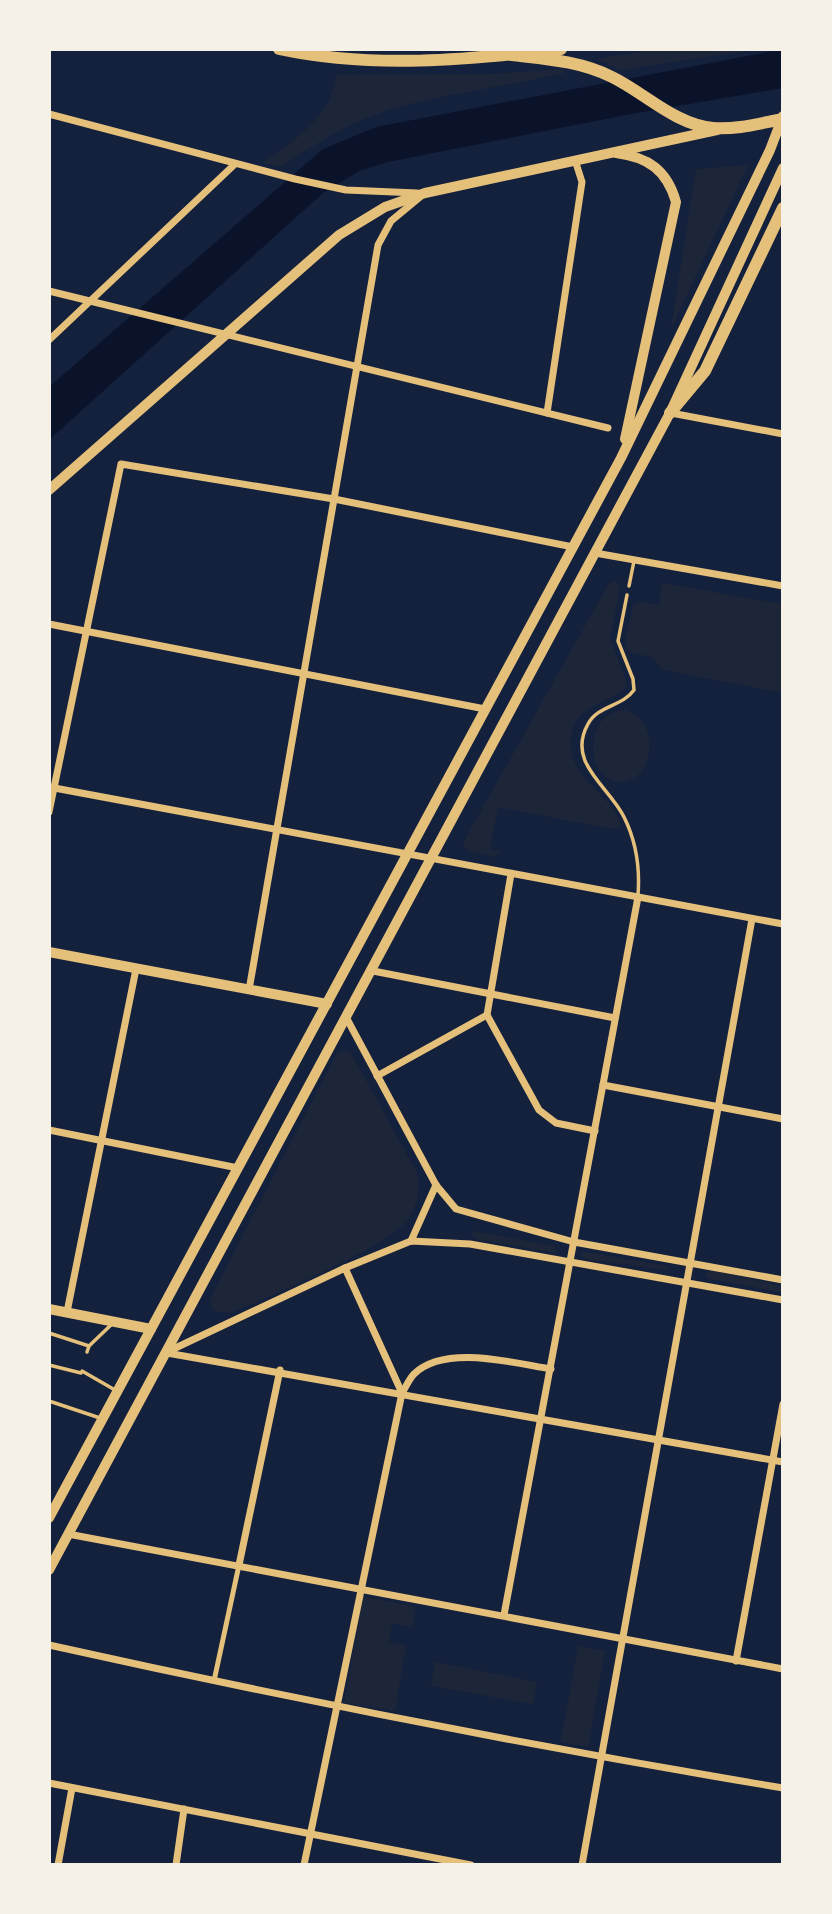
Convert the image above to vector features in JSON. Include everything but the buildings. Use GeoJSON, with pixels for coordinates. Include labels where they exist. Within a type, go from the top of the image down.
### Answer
{"type":"FeatureCollection","features":[{"type":"Feature","properties":{"kind":"highway"},"geometry":{"type":"LineString","coordinates":[[279,49],[320,56],[388,61],[512,55],[561,49]]}},
{"type":"Feature","properties":{"kind":"highway"},"geometry":{"type":"LineString","coordinates":[[512,55],[570,62],[610,76],[677,117],[702,126],[727,128],[783,117]]}},
{"type":"Feature","properties":{"kind":"highway"},"geometry":{"type":"LineString","coordinates":[[670,412],[705,371],[783,208]]}},
{"type":"Feature","properties":{"kind":"main road"},"geometry":{"type":"LineString","coordinates":[[49,1518],[621,458],[739,215],[783,117]]}},
{"type":"Feature","properties":{"kind":"main road"},"geometry":{"type":"LineString","coordinates":[[49,490],[351,227],[385,207],[425,193],[727,128]]}},
{"type":"Feature","properties":{"kind":"main road"},"geometry":{"type":"LineString","coordinates":[[606,152],[632,155],[651,162],[666,179],[676,202],[621,458]]}},
{"type":"Feature","properties":{"kind":"main road"},"geometry":{"type":"LineString","coordinates":[[49,1570],[373,971],[670,412],[783,168]]}},
{"type":"Feature","properties":{"kind":"street"},"geometry":{"type":"LineString","coordinates":[[49,114],[265,172],[346,190],[425,193]]}},
{"type":"Feature","properties":{"kind":"street"},"geometry":{"type":"LineString","coordinates":[[547,413],[582,182],[575,160]]}},
{"type":"Feature","properties":{"kind":"street"},"geometry":{"type":"LineString","coordinates":[[49,340],[235,164]]}},
{"type":"Feature","properties":{"kind":"street"},"geometry":{"type":"LineString","coordinates":[[249,990],[380,237],[391,221],[425,193]]}},
{"type":"Feature","properties":{"kind":"street"},"geometry":{"type":"LineString","coordinates":[[49,291],[608,428]]}},
{"type":"Feature","properties":{"kind":"street"},"geometry":{"type":"LineString","coordinates":[[670,412],[783,434]]}},
{"type":"Feature","properties":{"kind":"street"},"geometry":{"type":"LineString","coordinates":[[49,812],[51,787],[121,464],[334,499],[573,547]]}},
{"type":"Feature","properties":{"kind":"street"},"geometry":{"type":"LineString","coordinates":[[595,553],[783,586]]}},
{"type":"Feature","properties":{"kind":"street"},"geometry":{"type":"LineString","coordinates":[[49,624],[485,709]]}},
{"type":"Feature","properties":{"kind":"street"},"geometry":{"type":"LineString","coordinates":[[51,787],[278,832],[783,924]]}},
{"type":"Feature","properties":{"kind":"street"},"geometry":{"type":"LineString","coordinates":[[511,874],[487,1015],[539,1110],[556,1123],[595,1130]]}},
{"type":"Feature","properties":{"kind":"street"},"geometry":{"type":"LineString","coordinates":[[504,1615],[638,897]]}},
{"type":"Feature","properties":{"kind":"street"},"geometry":{"type":"LineString","coordinates":[[582,1865],[752,919]]}},
{"type":"Feature","properties":{"kind":"street"},"geometry":{"type":"LineString","coordinates":[[49,953],[327,1004]]}},
{"type":"Feature","properties":{"kind":"street"},"geometry":{"type":"LineString","coordinates":[[67,1312],[136,969]]}},
{"type":"Feature","properties":{"kind":"street"},"geometry":{"type":"LineString","coordinates":[[373,971],[615,1018]]}},
{"type":"Feature","properties":{"kind":"street"},"geometry":{"type":"LineString","coordinates":[[377,1076],[487,1015]]}},
{"type":"Feature","properties":{"kind":"street"},"geometry":{"type":"LineString","coordinates":[[346,1019],[436,1185],[457,1209],[470,1215],[574,1242],[783,1280]]}},
{"type":"Feature","properties":{"kind":"street"},"geometry":{"type":"LineString","coordinates":[[603,1085],[783,1119]]}},
{"type":"Feature","properties":{"kind":"street"},"geometry":{"type":"LineString","coordinates":[[49,1130],[238,1168]]}},
{"type":"Feature","properties":{"kind":"street"},"geometry":{"type":"LineString","coordinates":[[411,1241],[436,1185]]}},
{"type":"Feature","properties":{"kind":"street"},"geometry":{"type":"LineString","coordinates":[[166,1352],[345,1268],[411,1241],[470,1244],[570,1263],[687,1280],[783,1300]]}},
{"type":"Feature","properties":{"kind":"street"},"geometry":{"type":"LineString","coordinates":[[345,1268],[402,1393]]}},
{"type":"Feature","properties":{"kind":"street"},"geometry":{"type":"LineString","coordinates":[[49,1309],[151,1329]]}},
{"type":"Feature","properties":{"kind":"street"},"geometry":{"type":"LineString","coordinates":[[166,1352],[280,1370],[783,1462]]}},
{"type":"Feature","properties":{"kind":"street"},"geometry":{"type":"LineString","coordinates":[[304,1865],[359,1589],[402,1393],[414,1374],[438,1362],[464,1356],[551,1369]]}},
{"type":"Feature","properties":{"kind":"street"},"geometry":{"type":"LineString","coordinates":[[214,1682],[280,1370]]}},
{"type":"Feature","properties":{"kind":"street"},"geometry":{"type":"LineString","coordinates":[[736,1661],[783,1404]]}},
{"type":"Feature","properties":{"kind":"street"},"geometry":{"type":"LineString","coordinates":[[68,1534],[239,1564],[783,1669]]}},
{"type":"Feature","properties":{"kind":"street"},"geometry":{"type":"LineString","coordinates":[[49,1645],[214,1682],[600,1758],[783,1788]]}},
{"type":"Feature","properties":{"kind":"street"},"geometry":{"type":"LineString","coordinates":[[49,1783],[471,1865]]}},
{"type":"Feature","properties":{"kind":"street"},"geometry":{"type":"LineString","coordinates":[[58,1865],[72,1788]]}},
{"type":"Feature","properties":{"kind":"street"},"geometry":{"type":"LineString","coordinates":[[176,1865],[184,1810]]}},
{"type":"Feature","properties":{"kind":"lane"},"geometry":{"type":"LineString","coordinates":[[629,586],[634,560]]}},
{"type":"Feature","properties":{"kind":"lane"},"geometry":{"type":"LineString","coordinates":[[627,595],[618,641],[633,679],[634,690],[625,699],[598,712],[589,722],[581,751],[591,774],[612,797],[628,825],[636,852],[638,897]]}},
{"type":"Feature","properties":{"kind":"lane"},"geometry":{"type":"LineString","coordinates":[[87,1352],[89,1346],[114,1322]]}},
{"type":"Feature","properties":{"kind":"lane"},"geometry":{"type":"LineString","coordinates":[[49,1333],[89,1346]]}},
{"type":"Feature","properties":{"kind":"lane"},"geometry":{"type":"LineString","coordinates":[[49,1365],[81,1372],[117,1391]]}},
{"type":"Feature","properties":{"kind":"lane"},"geometry":{"type":"LineString","coordinates":[[49,1401],[102,1419]]}},
{"type":"Feature","properties":{"kind":"shaded area"},"geometry":{"type":"Polygon","coordinates":[[[656,49],[759,49],[621,70],[596,59],[656,49]]]}},
{"type":"Feature","properties":{"kind":"shaded area"},"geometry":{"type":"Polygon","coordinates":[[[783,49],[783,88],[626,115],[388,162],[359,171],[323,193],[49,440],[49,387],[323,149],[376,127],[783,49]]]}},
{"type":"Feature","properties":{"kind":"shaded area"},"geometry":{"type":"Polygon","coordinates":[[[564,69],[564,73],[445,96],[389,110],[341,130],[281,167],[262,163],[319,116],[333,90],[336,75],[489,74],[564,69]]]}},
{"type":"Feature","properties":{"kind":"shaded area"},"geometry":{"type":"Polygon","coordinates":[[[748,165],[671,329],[696,169],[748,165]]]}},
{"type":"Feature","properties":{"kind":"shaded area"},"geometry":{"type":"Polygon","coordinates":[[[616,580],[620,588],[610,638],[627,684],[622,691],[587,710],[574,727],[571,739],[572,754],[577,767],[613,808],[619,818],[620,827],[612,829],[498,807],[490,849],[501,852],[494,857],[468,851],[463,845],[464,841],[609,583],[616,580]]]}},
{"type":"Feature","properties":{"kind":"shaded area"},"geometry":{"type":"Polygon","coordinates":[[[662,583],[783,604],[783,693],[663,670],[651,657],[629,652],[625,644],[633,605],[641,602],[659,605],[662,583]]]}},
{"type":"Feature","properties":{"kind":"shaded area"},"geometry":{"type":"Polygon","coordinates":[[[625,710],[640,719],[645,726],[649,750],[639,774],[628,780],[614,781],[603,775],[596,764],[594,736],[600,724],[610,714],[625,710]]]}},
{"type":"Feature","properties":{"kind":"shaded area"},"geometry":{"type":"Polygon","coordinates":[[[339,1052],[351,1053],[416,1171],[418,1197],[414,1210],[395,1232],[352,1258],[231,1313],[215,1311],[210,1304],[212,1295],[335,1057],[339,1052]]]}},
{"type":"Feature","properties":{"kind":"shaded area"},"geometry":{"type":"Polygon","coordinates":[[[473,1231],[555,1246],[556,1253],[478,1240],[471,1236],[473,1231]]]}},
{"type":"Feature","properties":{"kind":"shaded area"},"geometry":{"type":"Polygon","coordinates":[[[584,1252],[668,1266],[669,1270],[584,1259],[581,1254],[584,1252]]]}},
{"type":"Feature","properties":{"kind":"shaded area"},"geometry":{"type":"Polygon","coordinates":[[[710,1270],[783,1286],[783,1293],[707,1278],[706,1273],[710,1270]]]}},
{"type":"Feature","properties":{"kind":"shaded area"},"geometry":{"type":"Polygon","coordinates":[[[363,1596],[416,1607],[412,1627],[392,1623],[389,1642],[406,1645],[395,1711],[344,1703],[363,1596]]]}},
{"type":"Feature","properties":{"kind":"shaded area"},"geometry":{"type":"Polygon","coordinates":[[[578,1646],[605,1651],[588,1747],[561,1742],[578,1646]]]}},
{"type":"Feature","properties":{"kind":"shaded area"},"geometry":{"type":"Polygon","coordinates":[[[435,1662],[537,1682],[533,1704],[431,1686],[435,1662]]]}}]}
